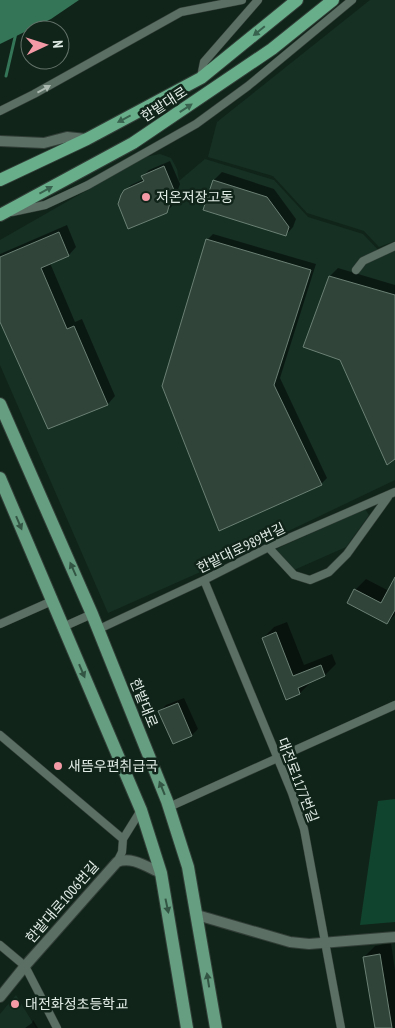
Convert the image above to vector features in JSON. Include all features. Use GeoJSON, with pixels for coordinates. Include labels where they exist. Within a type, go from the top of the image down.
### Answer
{"type":"FeatureCollection","features":[{"type":"Feature","properties":{"kind":"highway","name":"한밭대로"},"geometry":{"type":"LineString","coordinates":[[0,180],[87,139],[201,78],[297,0]]}},
{"type":"Feature","properties":{"kind":"highway","name":"한밭대로"},"geometry":{"type":"LineString","coordinates":[[1,215],[147,133],[272,49],[333,0]]}},
{"type":"Feature","properties":{"kind":"main road","name":"한밭대로"},"geometry":{"type":"LineString","coordinates":[[0,404],[99,629],[169,807],[188,867],[198,915],[216,1028]]}},
{"type":"Feature","properties":{"kind":"main road"},"geometry":{"type":"LineString","coordinates":[[0,478],[141,810],[160,874],[187,1028]]}},
{"type":"Feature","properties":{"kind":"street"},"geometry":{"type":"LineString","coordinates":[[201,78],[204,62],[258,0]]}},
{"type":"Feature","properties":{"kind":"street"},"geometry":{"type":"LineString","coordinates":[[1,215],[45,205],[88,185],[196,124],[248,86],[352,0]]}},
{"type":"Feature","properties":{"kind":"street"},"geometry":{"type":"LineString","coordinates":[[0,111],[68,76],[181,12],[239,1]]}},
{"type":"Feature","properties":{"kind":"street"},"geometry":{"type":"LineString","coordinates":[[0,141],[44,143],[67,137],[87,139]]}},
{"type":"Feature","properties":{"kind":"street"},"geometry":{"type":"LineString","coordinates":[[356,270],[363,261],[395,246]]}},
{"type":"Feature","properties":{"kind":"street"},"geometry":{"type":"LineString","coordinates":[[269,548],[294,575],[310,580],[328,572],[346,554],[392,494]]}},
{"type":"Feature","properties":{"kind":"street","name":"한밭대로989번길"},"geometry":{"type":"LineString","coordinates":[[99,629],[269,548],[392,494]]}},
{"type":"Feature","properties":{"kind":"street","name":"대전로1177번길"},"geometry":{"type":"LineString","coordinates":[[204,580],[304,829],[341,1028]]}},
{"type":"Feature","properties":{"kind":"street"},"geometry":{"type":"LineString","coordinates":[[0,624],[52,601]]}},
{"type":"Feature","properties":{"kind":"street"},"geometry":{"type":"LineString","coordinates":[[63,626],[92,614]]}},
{"type":"Feature","properties":{"kind":"street"},"geometry":{"type":"LineString","coordinates":[[169,807],[395,705]]}},
{"type":"Feature","properties":{"kind":"street"},"geometry":{"type":"LineString","coordinates":[[0,735],[123,839]]}},
{"type":"Feature","properties":{"kind":"street"},"geometry":{"type":"LineString","coordinates":[[117,862],[122,852],[123,839],[141,810]]}},
{"type":"Feature","properties":{"kind":"street","name":"한밭대로1006번길"},"geometry":{"type":"LineString","coordinates":[[0,997],[24,966],[117,862],[123,860],[133,861],[160,874]]}},
{"type":"Feature","properties":{"kind":"street"},"geometry":{"type":"LineString","coordinates":[[198,915],[290,942],[326,944],[395,937]]}},
{"type":"Feature","properties":{"kind":"street"},"geometry":{"type":"LineString","coordinates":[[0,945],[24,966],[57,1028]]}},
{"type":"Feature","properties":{"kind":"shaded area"},"geometry":{"type":"Polygon","coordinates":[[[0,0],[79,0],[49,20],[20,20],[20,34],[0,44],[0,0]]]}},
{"type":"Feature","properties":{"kind":"shaded area"},"geometry":{"type":"Polygon","coordinates":[[[370,0],[395,0],[395,241],[379,247],[364,231],[307,213],[273,176],[208,157],[217,122],[370,0]]]}},
{"type":"Feature","properties":{"kind":"shaded area"},"geometry":{"type":"Polygon","coordinates":[[[160,154],[171,158],[177,169],[179,181],[205,159],[274,180],[308,217],[363,234],[383,255],[395,250],[395,480],[232,558],[108,613],[0,365],[0,240],[145,157],[160,154]]]}},
{"type":"Feature","properties":{"kind":"shaded area"},"geometry":{"type":"Polygon","coordinates":[[[365,509],[369,515],[346,547],[294,570],[274,550],[365,509]]]}},
{"type":"Feature","properties":{"kind":"shaded area"},"geometry":{"type":"Polygon","coordinates":[[[395,799],[395,922],[360,925],[378,801],[395,799]]]}},
{"type":"Feature","properties":{"kind":"shaded area","name":"대전화정초등학교"},"geometry":{"type":"Polygon","coordinates":[[[16,995],[36,1028],[0,1028],[0,1014],[16,995]]]}},
{"type":"Feature","properties":{"kind":"building","name":"저온저장고동"},"geometry":{"type":"Polygon","coordinates":[[[164,166],[174,190],[167,213],[128,229],[118,204],[121,195],[124,190],[144,181],[141,176],[164,166]]]}},
{"type":"Feature","properties":{"kind":"building"},"geometry":{"type":"Polygon","coordinates":[[[213,180],[267,197],[289,227],[286,236],[203,210],[213,180]]]}},
{"type":"Feature","properties":{"kind":"building"},"geometry":{"type":"Polygon","coordinates":[[[59,232],[69,256],[41,268],[67,329],[74,326],[108,405],[48,429],[0,322],[0,257],[59,232]]]}},
{"type":"Feature","properties":{"kind":"building"},"geometry":{"type":"Polygon","coordinates":[[[206,239],[311,270],[274,385],[322,485],[219,531],[162,386],[206,239]]]}},
{"type":"Feature","properties":{"kind":"building"},"geometry":{"type":"Polygon","coordinates":[[[329,276],[395,295],[395,459],[387,465],[340,360],[303,347],[329,276]]]}},
{"type":"Feature","properties":{"kind":"building"},"geometry":{"type":"Polygon","coordinates":[[[395,577],[395,610],[387,624],[347,603],[354,589],[381,603],[395,577]]]}},
{"type":"Feature","properties":{"kind":"building"},"geometry":{"type":"Polygon","coordinates":[[[276,632],[293,676],[321,665],[325,676],[298,688],[300,694],[286,700],[262,638],[276,632]]]}},
{"type":"Feature","properties":{"kind":"building"},"geometry":{"type":"Polygon","coordinates":[[[178,703],[192,736],[173,744],[158,711],[178,703]]]}},
{"type":"Feature","properties":{"kind":"building"},"geometry":{"type":"Polygon","coordinates":[[[380,954],[392,1028],[375,1028],[363,957],[380,954]]]}},
{"type":"Feature","properties":{"kind":"waterway"},"geometry":{"type":"LineString","coordinates":[[6,76],[16,33]]}},
{"type":"Feature","properties":{"kind":"place","name":"저온저장고동"},"geometry":{"type":"Point","coordinates":[146,197]}},
{"type":"Feature","properties":{"kind":"place","name":"새뜸우편취급국"},"geometry":{"type":"Point","coordinates":[58,766]}},
{"type":"Feature","properties":{"kind":"place","name":"대전화정초등학교"},"geometry":{"type":"Point","coordinates":[15,1004]}}]}
